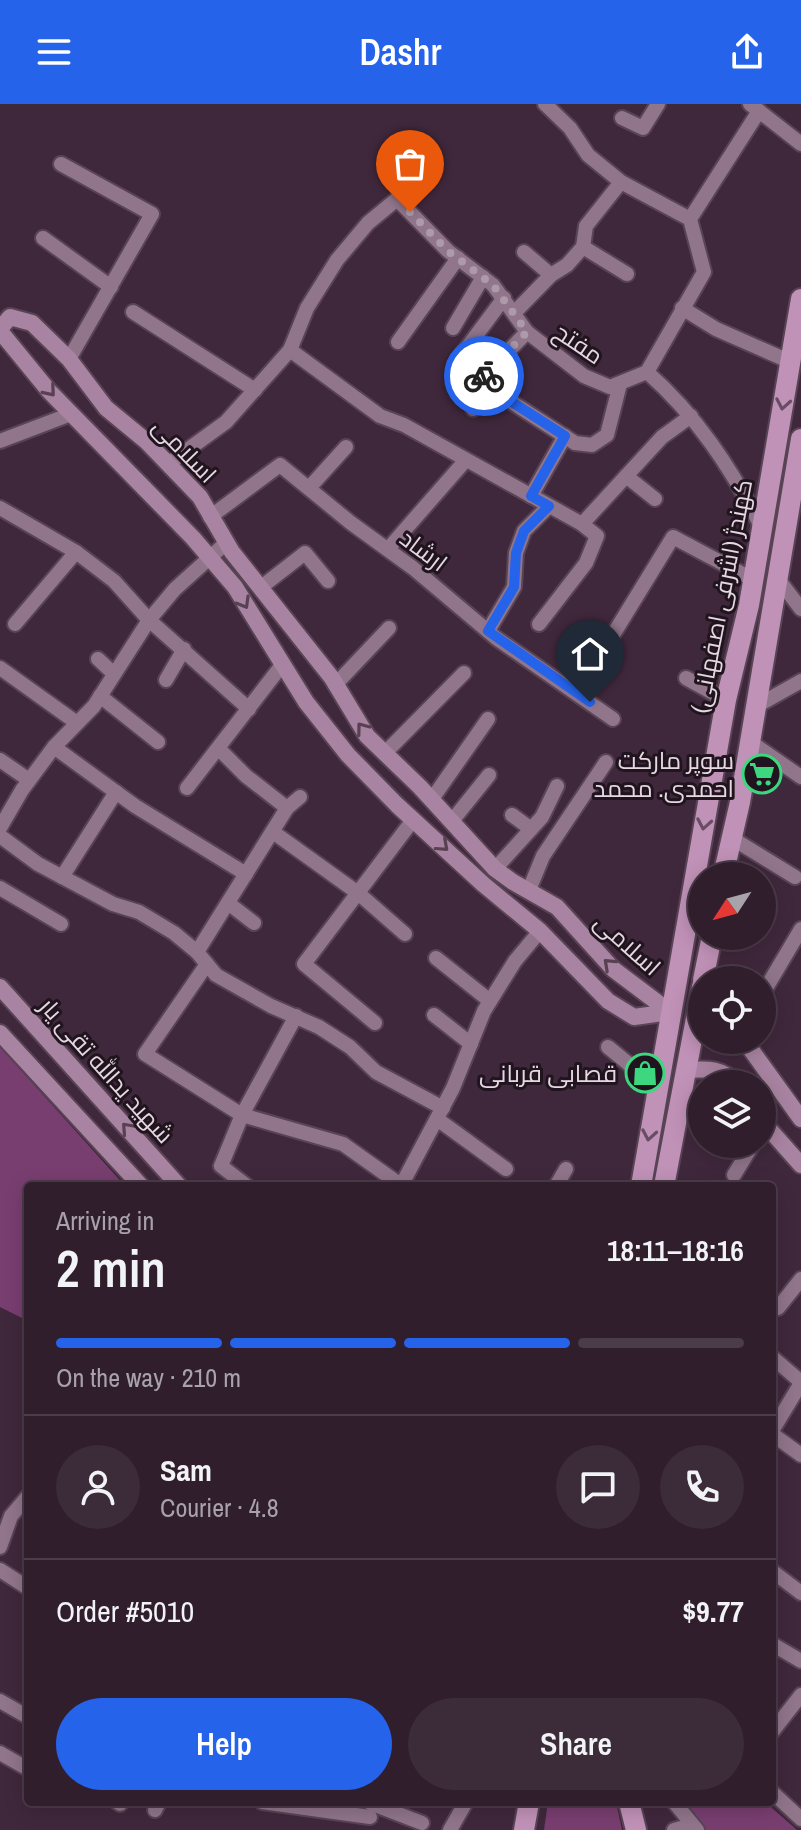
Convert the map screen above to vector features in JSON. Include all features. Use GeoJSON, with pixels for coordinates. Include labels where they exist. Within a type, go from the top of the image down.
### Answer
{"type":"FeatureCollection","features":[{"type":"Feature","properties":{"kind":"main road","name":"کهندژ (اشرفی اصفهانی)"},"geometry":{"type":"LineString","coordinates":[[642,1182],[726,700],[749,605],[801,299]]}},
{"type":"Feature","properties":{"kind":"main road","name":"کهندژ (اشرفی اصفهانی)"},"geometry":{"type":"LineString","coordinates":[[726,862],[740,802],[799,468],[801,439]]}},
{"type":"Feature","properties":{"kind":"main road"},"geometry":{"type":"LineString","coordinates":[[749,605],[754,642],[745,705],[747,712],[755,710]]}},
{"type":"Feature","properties":{"kind":"main road"},"geometry":{"type":"LineString","coordinates":[[719,743],[731,725],[741,729],[740,802]]}},
{"type":"Feature","properties":{"kind":"main road"},"geometry":{"type":"LineString","coordinates":[[665,1182],[689,1054]]}},
{"type":"Feature","properties":{"kind":"main road"},"geometry":{"type":"LineString","coordinates":[[524,1830],[528,1806]]}},
{"type":"Feature","properties":{"kind":"main road"},"geometry":{"type":"LineString","coordinates":[[630,1806],[636,1830]]}},
{"type":"Feature","properties":{"kind":"street"},"geometry":{"type":"LineString","coordinates":[[545,104],[570,128],[588,155],[621,182],[690,219]]}},
{"type":"Feature","properties":{"kind":"street"},"geometry":{"type":"LineString","coordinates":[[622,118],[643,128],[658,104]]}},
{"type":"Feature","properties":{"kind":"street"},"geometry":{"type":"LineString","coordinates":[[762,528],[737,480],[691,416],[677,398],[647,372],[704,272],[690,219],[755,107],[801,144]]}},
{"type":"Feature","properties":{"kind":"street"},"geometry":{"type":"LineString","coordinates":[[61,164],[152,214],[69,359]]}},
{"type":"Feature","properties":{"kind":"street"},"geometry":{"type":"LineString","coordinates":[[515,312],[583,247],[586,226],[621,182]]}},
{"type":"Feature","properties":{"kind":"street","name":"مفتح"},"geometry":{"type":"LineString","coordinates":[[290,350],[307,308],[337,260],[368,223],[397,199],[448,251],[493,285],[527,332],[584,376],[610,387],[647,372]]}},
{"type":"Feature","properties":{"kind":"street"},"geometry":{"type":"LineString","coordinates":[[43,238],[111,287]]}},
{"type":"Feature","properties":{"kind":"street"},"geometry":{"type":"LineString","coordinates":[[583,247],[627,274]]}},
{"type":"Feature","properties":{"kind":"street"},"geometry":{"type":"LineString","coordinates":[[524,252],[551,275]]}},
{"type":"Feature","properties":{"kind":"street"},"geometry":{"type":"LineString","coordinates":[[398,342],[458,258]]}},
{"type":"Feature","properties":{"kind":"street"},"geometry":{"type":"LineString","coordinates":[[453,328],[483,277]]}},
{"type":"Feature","properties":{"kind":"street"},"geometry":{"type":"LineString","coordinates":[[457,361],[504,298]]}},
{"type":"Feature","properties":{"kind":"street"},"geometry":{"type":"LineString","coordinates":[[682,308],[716,329],[791,362]]}},
{"type":"Feature","properties":{"kind":"street"},"geometry":{"type":"LineString","coordinates":[[133,312],[255,390]]}},
{"type":"Feature","properties":{"kind":"street","name":"اسلامی"},"geometry":{"type":"LineString","coordinates":[[10,317],[32,323],[69,359],[106,408],[146,441],[200,497],[226,543],[335,685],[367,736],[432,799],[495,869],[557,907],[613,969],[670,1012],[634,1017],[608,1001],[540,931],[413,820],[348,755],[306,702],[235,587],[71,414],[0,330],[10,317]]}},
{"type":"Feature","properties":{"kind":"street"},"geometry":{"type":"LineString","coordinates":[[527,332],[479,381],[575,443],[592,445],[607,435],[620,384]]}},
{"type":"Feature","properties":{"kind":"street"},"geometry":{"type":"LineString","coordinates":[[168,464],[226,422],[290,350],[380,416],[404,425],[582,524],[597,536],[586,563],[539,624]]}},
{"type":"Feature","properties":{"kind":"street"},"geometry":{"type":"LineString","coordinates":[[473,409],[490,388]]}},
{"type":"Feature","properties":{"kind":"street"},"geometry":{"type":"LineString","coordinates":[[0,441],[71,414]]}},
{"type":"Feature","properties":{"kind":"street"},"geometry":{"type":"LineString","coordinates":[[582,524],[662,437],[691,416]]}},
{"type":"Feature","properties":{"kind":"street"},"geometry":{"type":"LineString","coordinates":[[531,496],[565,436]]}},
{"type":"Feature","properties":{"kind":"street"},"geometry":{"type":"LineString","coordinates":[[309,488],[346,447]]}},
{"type":"Feature","properties":{"kind":"street"},"geometry":{"type":"LineString","coordinates":[[388,549],[465,461]]}},
{"type":"Feature","properties":{"kind":"street","name":"ارشاد"},"geometry":{"type":"LineString","coordinates":[[210,517],[280,465],[488,631],[613,719]]}},
{"type":"Feature","properties":{"kind":"street"},"geometry":{"type":"LineString","coordinates":[[626,476],[655,499]]}},
{"type":"Feature","properties":{"kind":"street"},"geometry":{"type":"LineString","coordinates":[[488,631],[514,587],[516,553],[524,531],[549,506]]}},
{"type":"Feature","properties":{"kind":"street"},"geometry":{"type":"LineString","coordinates":[[0,508],[76,552],[114,581],[149,620],[249,709]]}},
{"type":"Feature","properties":{"kind":"street"},"geometry":{"type":"LineString","coordinates":[[569,642],[600,656],[673,537],[752,579]]}},
{"type":"Feature","properties":{"kind":"street"},"geometry":{"type":"LineString","coordinates":[[0,828],[29,780],[54,747],[100,696],[149,620],[175,589],[226,543]]}},
{"type":"Feature","properties":{"kind":"street"},"geometry":{"type":"LineString","coordinates":[[15,624],[76,552]]}},
{"type":"Feature","properties":{"kind":"street"},"geometry":{"type":"LineString","coordinates":[[260,588],[305,553],[328,581]]}},
{"type":"Feature","properties":{"kind":"street"},"geometry":{"type":"LineString","coordinates":[[778,579],[801,609]]}},
{"type":"Feature","properties":{"kind":"street"},"geometry":{"type":"LineString","coordinates":[[335,685],[389,628]]}},
{"type":"Feature","properties":{"kind":"street"},"geometry":{"type":"LineString","coordinates":[[166,680],[184,649]]}},
{"type":"Feature","properties":{"kind":"street"},"geometry":{"type":"LineString","coordinates":[[98,659],[114,674]]}},
{"type":"Feature","properties":{"kind":"street"},"geometry":{"type":"LineString","coordinates":[[187,788],[282,665]]}},
{"type":"Feature","properties":{"kind":"street"},"geometry":{"type":"LineString","coordinates":[[0,668],[77,723]]}},
{"type":"Feature","properties":{"kind":"street"},"geometry":{"type":"LineString","coordinates":[[385,753],[464,673]]}},
{"type":"Feature","properties":{"kind":"street"},"geometry":{"type":"LineString","coordinates":[[686,678],[726,700]]}},
{"type":"Feature","properties":{"kind":"street"},"geometry":{"type":"LineString","coordinates":[[755,710],[801,681]]}},
{"type":"Feature","properties":{"kind":"street"},"geometry":{"type":"LineString","coordinates":[[100,696],[158,742]]}},
{"type":"Feature","properties":{"kind":"street"},"geometry":{"type":"LineString","coordinates":[[432,799],[488,719]]}},
{"type":"Feature","properties":{"kind":"street"},"geometry":{"type":"LineString","coordinates":[[749,741],[801,777]]}},
{"type":"Feature","properties":{"kind":"street"},"geometry":{"type":"LineString","coordinates":[[54,747],[116,792],[246,874]]}},
{"type":"Feature","properties":{"kind":"street"},"geometry":{"type":"LineString","coordinates":[[219,749],[246,776],[287,808]]}},
{"type":"Feature","properties":{"kind":"street"},"geometry":{"type":"LineString","coordinates":[[0,760],[29,780]]}},
{"type":"Feature","properties":{"kind":"street"},"geometry":{"type":"LineString","coordinates":[[529,890],[543,856],[606,762]]}},
{"type":"Feature","properties":{"kind":"street"},"geometry":{"type":"LineString","coordinates":[[452,821],[489,775]]}},
{"type":"Feature","properties":{"kind":"street"},"geometry":{"type":"LineString","coordinates":[[495,869],[542,817],[557,786]]}},
{"type":"Feature","properties":{"kind":"street"},"geometry":{"type":"LineString","coordinates":[[62,877],[116,792]]}},
{"type":"Feature","properties":{"kind":"street"},"geometry":{"type":"LineString","coordinates":[[197,952],[287,808],[300,797]]}},
{"type":"Feature","properties":{"kind":"street"},"geometry":{"type":"LineString","coordinates":[[512,815],[531,829]]}},
{"type":"Feature","properties":{"kind":"street"},"geometry":{"type":"LineString","coordinates":[[375,1023],[304,964],[413,820]]}},
{"type":"Feature","properties":{"kind":"street"},"geometry":{"type":"LineString","coordinates":[[273,832],[358,893],[405,934]]}},
{"type":"Feature","properties":{"kind":"street"},"geometry":{"type":"LineString","coordinates":[[0,836],[38,864],[113,904],[139,912],[174,933],[197,952],[216,975],[243,992],[319,1027],[350,1047],[376,1072],[440,1113],[506,1169]]}},
{"type":"Feature","properties":{"kind":"street"},"geometry":{"type":"LineString","coordinates":[[730,837],[795,877]]}},
{"type":"Feature","properties":{"kind":"street"},"geometry":{"type":"LineString","coordinates":[[0,888],[61,924]]}},
{"type":"Feature","properties":{"kind":"street"},"geometry":{"type":"LineString","coordinates":[[228,903],[254,923]]}},
{"type":"Feature","properties":{"kind":"street"},"geometry":{"type":"LineString","coordinates":[[776,971],[801,929]]}},
{"type":"Feature","properties":{"kind":"street"},"geometry":{"type":"LineString","coordinates":[[403,1182],[440,1113],[490,1001],[515,961],[540,931]]}},
{"type":"Feature","properties":{"kind":"street"},"geometry":{"type":"LineString","coordinates":[[436,958],[490,1001]]}},
{"type":"Feature","properties":{"kind":"street"},"geometry":{"type":"LineString","coordinates":[[207,964],[145,1054],[242,1115],[343,1144],[395,1182]]}},
{"type":"Feature","properties":{"kind":"street","name":"شهید یدالله تقی یار"},"geometry":{"type":"LineString","coordinates":[[0,987],[175,1182]]}},
{"type":"Feature","properties":{"kind":"street"},"geometry":{"type":"LineString","coordinates":[[434,1015],[471,1044]]}},
{"type":"Feature","properties":{"kind":"street"},"geometry":{"type":"LineString","coordinates":[[242,1182],[221,1166],[242,1115],[296,1016]]}},
{"type":"Feature","properties":{"kind":"street"},"geometry":{"type":"LineString","coordinates":[[0,1033],[137,1182]]}},
{"type":"Feature","properties":{"kind":"street"},"geometry":{"type":"LineString","coordinates":[[608,1047],[658,1088]]}},
{"type":"Feature","properties":{"kind":"street"},"geometry":{"type":"LineString","coordinates":[[754,1054],[801,1119]]}},
{"type":"Feature","properties":{"kind":"street"},"geometry":{"type":"LineString","coordinates":[[686,1070],[715,1070]]}},
{"type":"Feature","properties":{"kind":"street"},"geometry":{"type":"LineString","coordinates":[[776,1139],[801,1165]]}},
{"type":"Feature","properties":{"kind":"street"},"geometry":{"type":"LineString","coordinates":[[734,1175],[744,1158]]}},
{"type":"Feature","properties":{"kind":"street"},"geometry":{"type":"LineString","coordinates":[[558,1182],[566,1169]]}},
{"type":"Feature","properties":{"kind":"street"},"geometry":{"type":"LineString","coordinates":[[778,1308],[801,1279]]}},
{"type":"Feature","properties":{"kind":"street"},"geometry":{"type":"LineString","coordinates":[[776,1360],[801,1382],[776,1426]]}},
{"type":"Feature","properties":{"kind":"street"},"geometry":{"type":"LineString","coordinates":[[776,1436],[801,1455]]}},
{"type":"Feature","properties":{"kind":"street"},"geometry":{"type":"LineString","coordinates":[[0,1547],[11,1516],[24,1501]]}},
{"type":"Feature","properties":{"kind":"street"},"geometry":{"type":"LineString","coordinates":[[0,1570],[24,1585]]}},
{"type":"Feature","properties":{"kind":"street"},"geometry":{"type":"LineString","coordinates":[[776,1574],[801,1593]]}},
{"type":"Feature","properties":{"kind":"street"},"geometry":{"type":"LineString","coordinates":[[776,1646],[801,1661]]}},
{"type":"Feature","properties":{"kind":"street"},"geometry":{"type":"LineString","coordinates":[[776,1727],[801,1695]]}},
{"type":"Feature","properties":{"kind":"street"},"geometry":{"type":"LineString","coordinates":[[0,1701],[24,1715]]}},
{"type":"Feature","properties":{"kind":"street"},"geometry":{"type":"LineString","coordinates":[[0,1753],[24,1767]]}},
{"type":"Feature","properties":{"kind":"street"},"geometry":{"type":"LineString","coordinates":[[776,1796],[801,1819]]}},
{"type":"Feature","properties":{"kind":"street"},"geometry":{"type":"LineString","coordinates":[[301,1806],[370,1813],[422,1823]]}},
{"type":"Feature","properties":{"kind":"street"},"geometry":{"type":"LineString","coordinates":[[450,1830],[464,1806]]}},
{"type":"Feature","properties":{"kind":"street"},"geometry":{"type":"LineString","coordinates":[[677,1806],[695,1828]]}},
{"type":"Feature","properties":{"kind":"street"},"geometry":{"type":"LineString","coordinates":[[674,1830],[695,1828]]}},
{"type":"Feature","properties":{"kind":"shaded area"},"geometry":{"type":"Polygon","coordinates":[[[0,1047],[121,1182],[24,1182],[24,1319],[0,1307],[0,1047]]]}},
{"type":"Feature","properties":{"kind":"shaded area"},"geometry":{"type":"Polygon","coordinates":[[[547,1806],[617,1806],[622,1830],[544,1830],[547,1806]]]}},
{"type":"Feature","properties":{"kind":"shaded area"},"geometry":{"type":"Polygon","coordinates":[[[688,1806],[770,1806],[797,1830],[705,1830],[697,1823],[688,1806]]]}},
{"type":"Feature","properties":{"kind":"way so far"},"geometry":{"type":"LineString","coordinates":[[410,212],[448,251],[493,285],[527,332],[484,376]]}},
{"type":"Feature","properties":{"kind":"place","name":"سوپر مارکت احمدی. محمد"},"geometry":{"type":"Point","coordinates":[762,774]}},
{"type":"Feature","properties":{"kind":"place","name":"قصابی قربانی"},"geometry":{"type":"Point","coordinates":[645,1073]}},
{"type":"Feature","properties":{"kind":"route"},"geometry":{"type":"LineString","coordinates":[[484,376],[479,381],[565,436],[531,496],[549,506],[524,531],[516,553],[514,587],[488,631],[590,702]]}}]}
